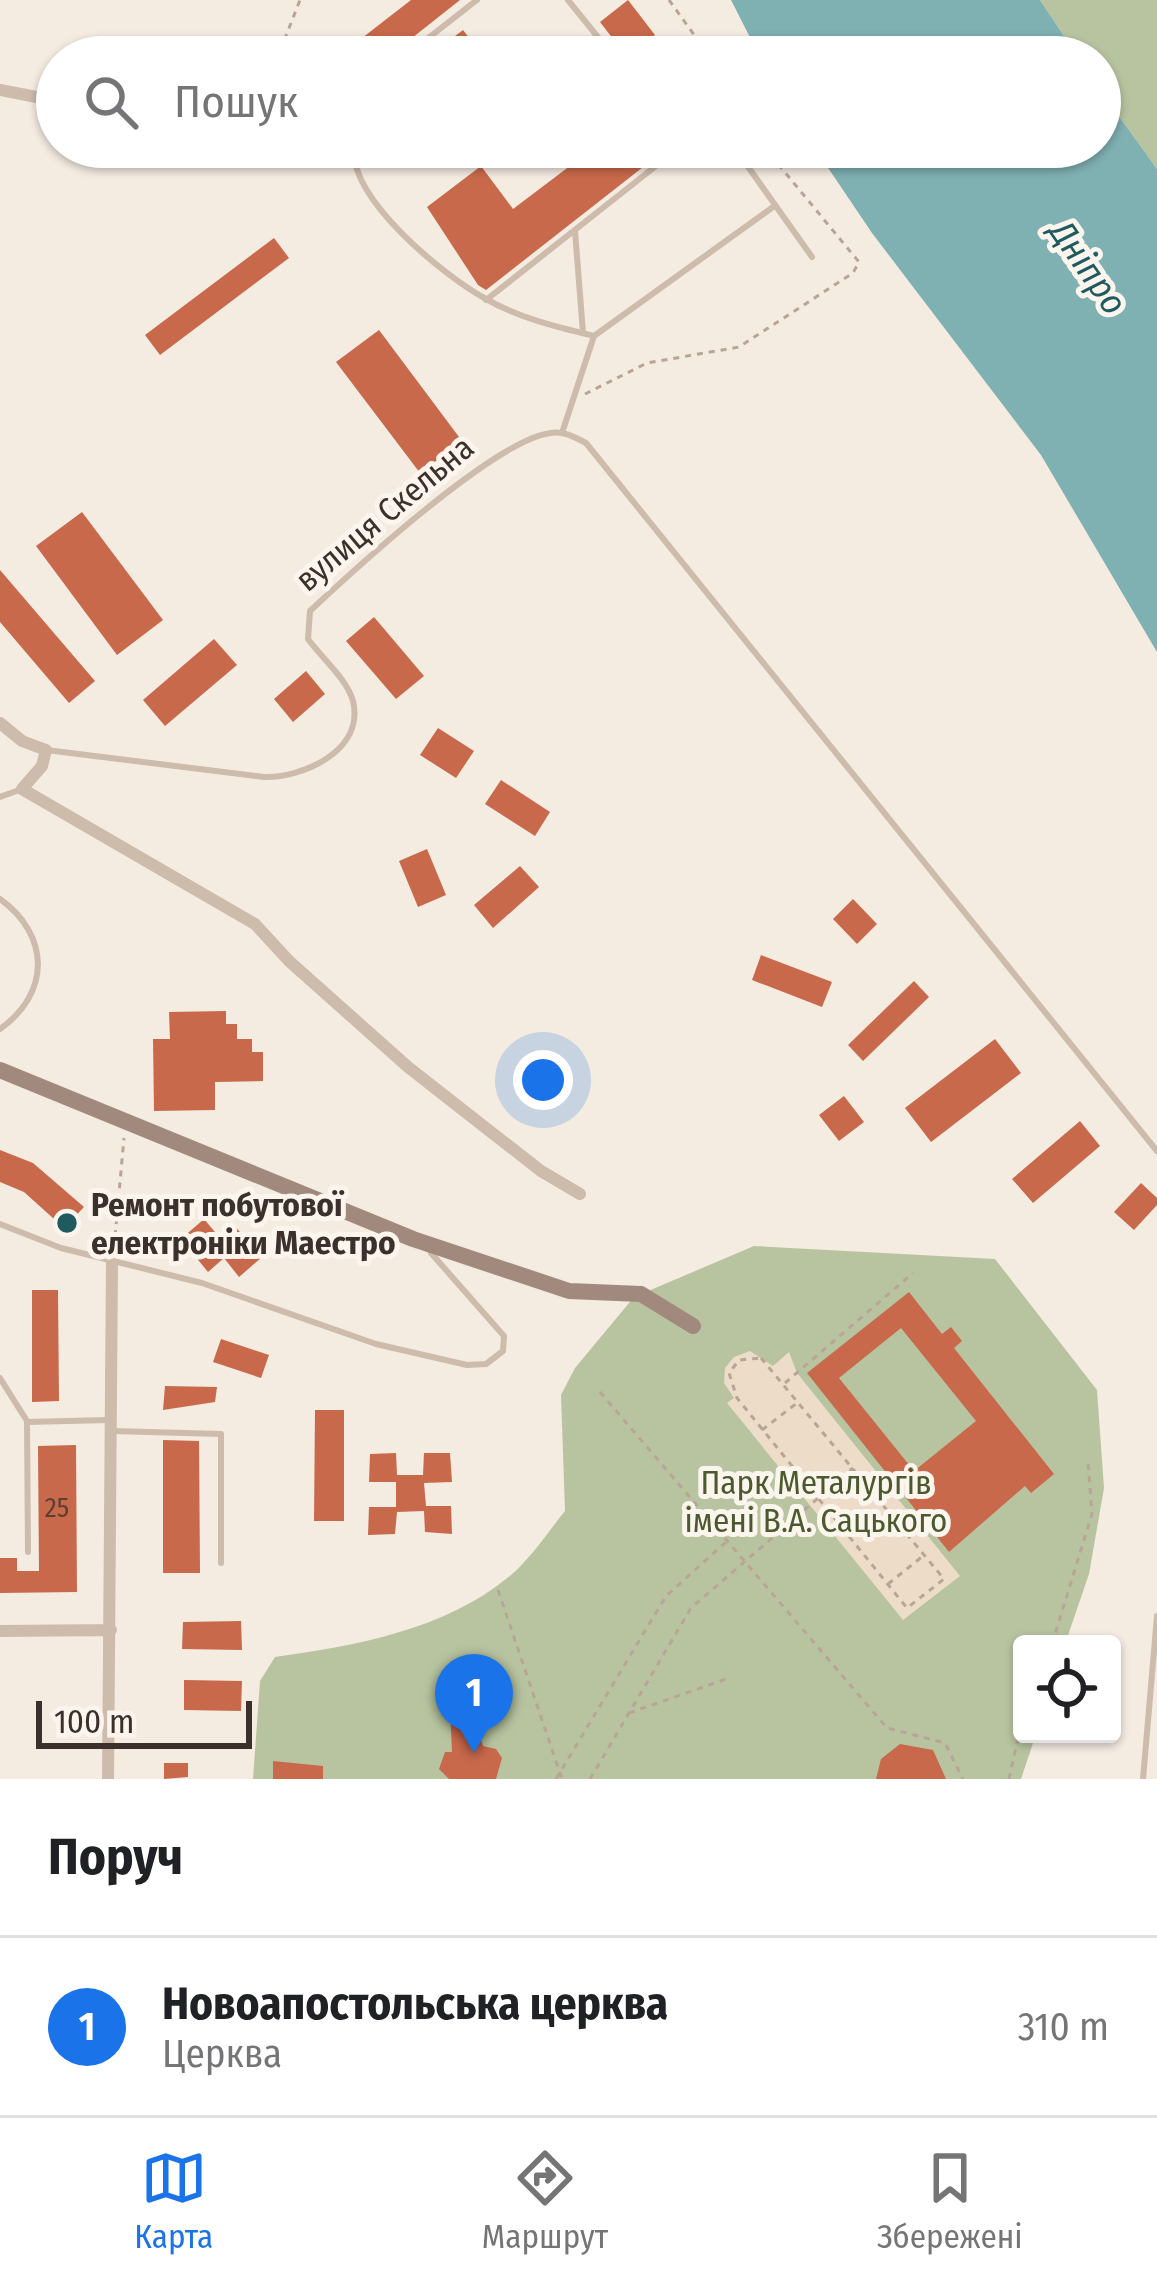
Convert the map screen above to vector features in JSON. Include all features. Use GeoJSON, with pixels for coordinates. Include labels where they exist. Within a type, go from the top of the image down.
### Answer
{"type":"FeatureCollection","features":[{"type":"Feature","properties":{"kind":"street"},"geometry":{"type":"LineString","coordinates":[[0,90],[36,97]]}},
{"type":"Feature","properties":{"kind":"street","name":"вулиця Скельна"},"geometry":{"type":"LineString","coordinates":[[0,723],[22,741],[46,750]]}},
{"type":"Feature","properties":{"kind":"street"},"geometry":{"type":"LineString","coordinates":[[46,750],[42,766],[22,789],[255,924],[289,962],[408,1067],[541,1171],[580,1194]]}},
{"type":"Feature","properties":{"kind":"street"},"geometry":{"type":"LineString","coordinates":[[0,1070],[413,1239],[568,1291],[641,1294],[693,1326]]}},
{"type":"Feature","properties":{"kind":"street"},"geometry":{"type":"LineString","coordinates":[[108,1779],[112,1262]]}},
{"type":"Feature","properties":{"kind":"street"},"geometry":{"type":"LineString","coordinates":[[0,1630],[111,1630]]}},
{"type":"Feature","properties":{"kind":"lane"},"geometry":{"type":"LineString","coordinates":[[431,36],[477,0]]}},
{"type":"Feature","properties":{"kind":"lane"},"geometry":{"type":"LineString","coordinates":[[568,0],[597,36]]}},
{"type":"Feature","properties":{"kind":"lane"},"geometry":{"type":"LineString","coordinates":[[358,168],[378,210],[486,300],[527,319],[593,336]]}},
{"type":"Feature","properties":{"kind":"lane"},"geometry":{"type":"LineString","coordinates":[[486,300],[654,168]]}},
{"type":"Feature","properties":{"kind":"lane"},"geometry":{"type":"LineString","coordinates":[[748,168],[812,257]]}},
{"type":"Feature","properties":{"kind":"lane"},"geometry":{"type":"LineString","coordinates":[[773,207],[593,336],[562,433],[586,443],[1157,1151]]}},
{"type":"Feature","properties":{"kind":"lane"},"geometry":{"type":"LineString","coordinates":[[575,231],[583,333]]}},
{"type":"Feature","properties":{"kind":"lane","name":"вулиця Скельна"},"geometry":{"type":"LineString","coordinates":[[46,750],[264,777],[287,778],[314,767],[349,732],[353,703],[308,639],[310,611],[510,447],[562,433]]}},
{"type":"Feature","properties":{"kind":"lane"},"geometry":{"type":"LineString","coordinates":[[0,797],[22,789]]}},
{"type":"Feature","properties":{"kind":"lane"},"geometry":{"type":"LineString","coordinates":[[0,899],[22,917],[39,948],[40,962],[29,999],[0,1029]]}},
{"type":"Feature","properties":{"kind":"lane"},"geometry":{"type":"LineString","coordinates":[[0,1224],[112,1262],[171,1274],[356,1337],[457,1364],[478,1365],[499,1357],[504,1336],[493,1319],[445,1264],[413,1239]]}},
{"type":"Feature","properties":{"kind":"lane"},"geometry":{"type":"LineString","coordinates":[[0,1378],[27,1422],[28,1552]]}},
{"type":"Feature","properties":{"kind":"lane"},"geometry":{"type":"LineString","coordinates":[[27,1422],[214,1429],[221,1434],[221,1563]]}},
{"type":"Feature","properties":{"kind":"lane"},"geometry":{"type":"LineString","coordinates":[[1143,1779],[1157,1616]]}},
{"type":"Feature","properties":{"kind":"path"},"geometry":{"type":"LineString","coordinates":[[286,36],[300,0]]}},
{"type":"Feature","properties":{"kind":"path"},"geometry":{"type":"LineString","coordinates":[[669,0],[695,36]]}},
{"type":"Feature","properties":{"kind":"path"},"geometry":{"type":"LineString","coordinates":[[569,402],[646,363],[739,347],[853,273],[859,262],[781,168]]}},
{"type":"Feature","properties":{"kind":"path"},"geometry":{"type":"LineString","coordinates":[[112,1262],[125,1121]]}},
{"type":"Feature","properties":{"kind":"path"},"geometry":{"type":"LineString","coordinates":[[784,1385],[913,1273]]}},
{"type":"Feature","properties":{"kind":"path"},"geometry":{"type":"LineString","coordinates":[[761,1358],[784,1385],[944,1579],[907,1608],[737,1398],[729,1373],[739,1360],[761,1358]]}},
{"type":"Feature","properties":{"kind":"path"},"geometry":{"type":"LineString","coordinates":[[600,1392],[887,1728],[945,1743],[963,1779]]}},
{"type":"Feature","properties":{"kind":"path"},"geometry":{"type":"LineString","coordinates":[[762,1430],[798,1402]]}},
{"type":"Feature","properties":{"kind":"path"},"geometry":{"type":"LineString","coordinates":[[1055,1635],[1091,1514],[1088,1462]]}},
{"type":"Feature","properties":{"kind":"path"},"geometry":{"type":"LineString","coordinates":[[590,1779],[691,1608],[853,1468]]}},
{"type":"Feature","properties":{"kind":"path"},"geometry":{"type":"LineString","coordinates":[[559,1779],[666,1596],[728,1541]]}},
{"type":"Feature","properties":{"kind":"path"},"geometry":{"type":"LineString","coordinates":[[888,1585],[924,1555]]}},
{"type":"Feature","properties":{"kind":"path"},"geometry":{"type":"LineString","coordinates":[[498,1590],[560,1772]]}},
{"type":"Feature","properties":{"kind":"path"},"geometry":{"type":"LineString","coordinates":[[629,1713],[730,1678]]}},
{"type":"Feature","properties":{"kind":"path"},"geometry":{"type":"LineString","coordinates":[[1009,1779],[1017,1743]]}},
{"type":"Feature","properties":{"kind":"green space"},"geometry":{"type":"Polygon","coordinates":[[[1040,0],[1157,0],[1157,169],[1121,119],[1121,36],[1064,36],[1040,0]]]}},
{"type":"Feature","properties":{"kind":"green space","name":"Парк Металургів імені В.А. Сацького"},"geometry":{"type":"Polygon","coordinates":[[[754,1246],[995,1259],[1097,1390],[1104,1488],[1089,1574],[1068,1635],[1013,1635],[1013,1743],[1033,1743],[1021,1779],[253,1779],[260,1681],[275,1657],[368,1641],[429,1622],[485,1594],[532,1553],[565,1511],[561,1395],[575,1368],[634,1297],[754,1246]]]}},
{"type":"Feature","properties":{"kind":"shaded area"},"geometry":{"type":"Polygon","coordinates":[[[750,1351],[773,1366],[789,1352],[797,1373],[960,1576],[903,1620],[727,1403],[734,1398],[724,1383],[725,1368],[734,1357],[750,1351]]]}},
{"type":"Feature","properties":{"kind":"water"},"geometry":{"type":"Polygon","coordinates":[[[731,0],[1040,0],[1064,36],[749,36],[731,0]]]}},
{"type":"Feature","properties":{"kind":"water","name":"Дніпро"},"geometry":{"type":"Polygon","coordinates":[[[1121,119],[1157,169],[1157,652],[1041,455],[828,168],[1121,168],[1121,119]]]}},
{"type":"Feature","properties":{"kind":"building"},"geometry":{"type":"Polygon","coordinates":[[[411,0],[460,0],[415,36],[365,36],[411,0]]]}},
{"type":"Feature","properties":{"kind":"building"},"geometry":{"type":"Polygon","coordinates":[[[628,0],[655,35],[611,36],[600,22],[628,0]]]}},
{"type":"Feature","properties":{"kind":"building"},"geometry":{"type":"Polygon","coordinates":[[[482,168],[513,209],[567,168],[642,168],[486,290],[478,285],[427,207],[482,168]]]}},
{"type":"Feature","properties":{"kind":"building"},"geometry":{"type":"Polygon","coordinates":[[[274,238],[289,258],[160,355],[145,335],[274,238]]]}},
{"type":"Feature","properties":{"kind":"building"},"geometry":{"type":"Polygon","coordinates":[[[379,330],[462,441],[420,473],[336,362],[379,330]]]}},
{"type":"Feature","properties":{"kind":"building"},"geometry":{"type":"Polygon","coordinates":[[[82,512],[163,620],[117,655],[36,546],[82,512]]]}},
{"type":"Feature","properties":{"kind":"building"},"geometry":{"type":"Polygon","coordinates":[[[0,570],[95,681],[69,703],[0,622],[0,570]]]}},
{"type":"Feature","properties":{"kind":"building"},"geometry":{"type":"Polygon","coordinates":[[[374,617],[424,676],[396,699],[346,641],[374,617]]]}},
{"type":"Feature","properties":{"kind":"building"},"geometry":{"type":"Polygon","coordinates":[[[214,639],[237,665],[165,726],[143,700],[214,639]]]}},
{"type":"Feature","properties":{"kind":"building"},"geometry":{"type":"Polygon","coordinates":[[[306,671],[325,694],[293,722],[274,699],[306,671]]]}},
{"type":"Feature","properties":{"kind":"building"},"geometry":{"type":"Polygon","coordinates":[[[438,728],[474,751],[456,778],[420,755],[438,728]]]}},
{"type":"Feature","properties":{"kind":"building"},"geometry":{"type":"Polygon","coordinates":[[[501,780],[550,812],[535,836],[485,804],[501,780]]]}},
{"type":"Feature","properties":{"kind":"building"},"geometry":{"type":"Polygon","coordinates":[[[427,849],[446,895],[418,907],[399,861],[427,849]]]}},
{"type":"Feature","properties":{"kind":"building"},"geometry":{"type":"Polygon","coordinates":[[[520,866],[539,887],[493,928],[474,905],[520,866]]]}},
{"type":"Feature","properties":{"kind":"building"},"geometry":{"type":"Polygon","coordinates":[[[853,899],[877,924],[857,944],[833,919],[853,899]]]}},
{"type":"Feature","properties":{"kind":"building"},"geometry":{"type":"Polygon","coordinates":[[[761,955],[832,982],[822,1007],[752,980],[761,955]]]}},
{"type":"Feature","properties":{"kind":"building"},"geometry":{"type":"Polygon","coordinates":[[[914,981],[929,997],[863,1061],[848,1045],[914,981]]]}},
{"type":"Feature","properties":{"kind":"building"},"geometry":{"type":"Polygon","coordinates":[[[226,1011],[226,1024],[237,1024],[237,1039],[252,1039],[252,1052],[263,1052],[263,1081],[215,1082],[215,1110],[154,1111],[153,1039],[170,1039],[169,1012],[226,1011]]]}},
{"type":"Feature","properties":{"kind":"building"},"geometry":{"type":"Polygon","coordinates":[[[995,1039],[1021,1073],[931,1142],[905,1108],[995,1039]]]}},
{"type":"Feature","properties":{"kind":"building"},"geometry":{"type":"Polygon","coordinates":[[[844,1096],[864,1122],[839,1141],[819,1115],[844,1096]]]}},
{"type":"Feature","properties":{"kind":"building"},"geometry":{"type":"Polygon","coordinates":[[[1080,1121],[1100,1146],[1033,1203],[1012,1179],[1080,1121]]]}},
{"type":"Feature","properties":{"kind":"building"},"geometry":{"type":"Polygon","coordinates":[[[0,1150],[33,1163],[84,1207],[64,1228],[24,1192],[0,1182],[0,1150]]]}},
{"type":"Feature","properties":{"kind":"building"},"geometry":{"type":"Polygon","coordinates":[[[1141,1183],[1157,1198],[1157,1205],[1134,1230],[1114,1212],[1141,1183]]]}},
{"type":"Feature","properties":{"kind":"building"},"geometry":{"type":"Polygon","coordinates":[[[204,1219],[220,1238],[235,1226],[261,1258],[239,1277],[224,1258],[208,1272],[181,1239],[204,1219]]]}},
{"type":"Feature","properties":{"kind":"building"},"geometry":{"type":"Polygon","coordinates":[[[32,1290],[58,1290],[59,1401],[32,1402],[32,1290]]]}},
{"type":"Feature","properties":{"kind":"building"},"geometry":{"type":"Polygon","coordinates":[[[909,1292],[942,1334],[951,1327],[962,1341],[954,1348],[1054,1474],[1031,1493],[1025,1486],[949,1552],[807,1373],[909,1292]],[[901,1328],[839,1378],[914,1471],[976,1421],[901,1328]]]}},
{"type":"Feature","properties":{"kind":"building"},"geometry":{"type":"Polygon","coordinates":[[[221,1339],[269,1355],[261,1378],[213,1362],[221,1339]]]}},
{"type":"Feature","properties":{"kind":"building"},"geometry":{"type":"Polygon","coordinates":[[[165,1386],[217,1387],[215,1402],[163,1410],[165,1386]]]}},
{"type":"Feature","properties":{"kind":"building"},"geometry":{"type":"Polygon","coordinates":[[[315,1410],[344,1410],[344,1521],[314,1521],[315,1410]]]}},
{"type":"Feature","properties":{"kind":"building"},"geometry":{"type":"Polygon","coordinates":[[[163,1440],[199,1441],[200,1573],[163,1573],[163,1440]]]}},
{"type":"Feature","properties":{"kind":"building"},"geometry":{"type":"Polygon","coordinates":[[[76,1445],[77,1592],[0,1593],[0,1558],[17,1558],[17,1571],[39,1571],[38,1446],[76,1445]]]}},
{"type":"Feature","properties":{"kind":"building"},"geometry":{"type":"Polygon","coordinates":[[[396,1453],[397,1475],[423,1475],[424,1453],[450,1453],[452,1482],[424,1483],[426,1506],[451,1506],[452,1534],[425,1532],[424,1511],[397,1512],[395,1534],[368,1535],[369,1507],[396,1507],[396,1482],[369,1482],[370,1454],[396,1453]]]}},
{"type":"Feature","properties":{"kind":"building"},"geometry":{"type":"Polygon","coordinates":[[[241,1621],[242,1650],[182,1649],[183,1622],[241,1621]]]}},
{"type":"Feature","properties":{"kind":"building"},"geometry":{"type":"Polygon","coordinates":[[[184,1680],[242,1681],[241,1711],[184,1710],[184,1680]]]}},
{"type":"Feature","properties":{"kind":"building"},"geometry":{"type":"Polygon","coordinates":[[[470,1703],[483,1746],[496,1749],[502,1758],[496,1779],[449,1779],[439,1769],[445,1752],[452,1752],[450,1707],[470,1703]]]}},
{"type":"Feature","properties":{"kind":"building"},"geometry":{"type":"Polygon","coordinates":[[[900,1744],[933,1750],[946,1779],[876,1779],[881,1759],[900,1744]]]}},
{"type":"Feature","properties":{"kind":"building"},"geometry":{"type":"Polygon","coordinates":[[[273,1761],[323,1766],[323,1779],[273,1779],[273,1761]]]}},
{"type":"Feature","properties":{"kind":"building"},"geometry":{"type":"Polygon","coordinates":[[[164,1763],[188,1763],[188,1777],[164,1779],[164,1763]]]}},
{"type":"Feature","properties":{"kind":"place","name":"Ремонт побутової електроніки Маестро"},"geometry":{"type":"Point","coordinates":[67,1223]}},
{"type":"Feature","properties":{"kind":"place","name":"Новоапостольська церква"},"geometry":{"type":"Point","coordinates":[474,1753]}}]}
